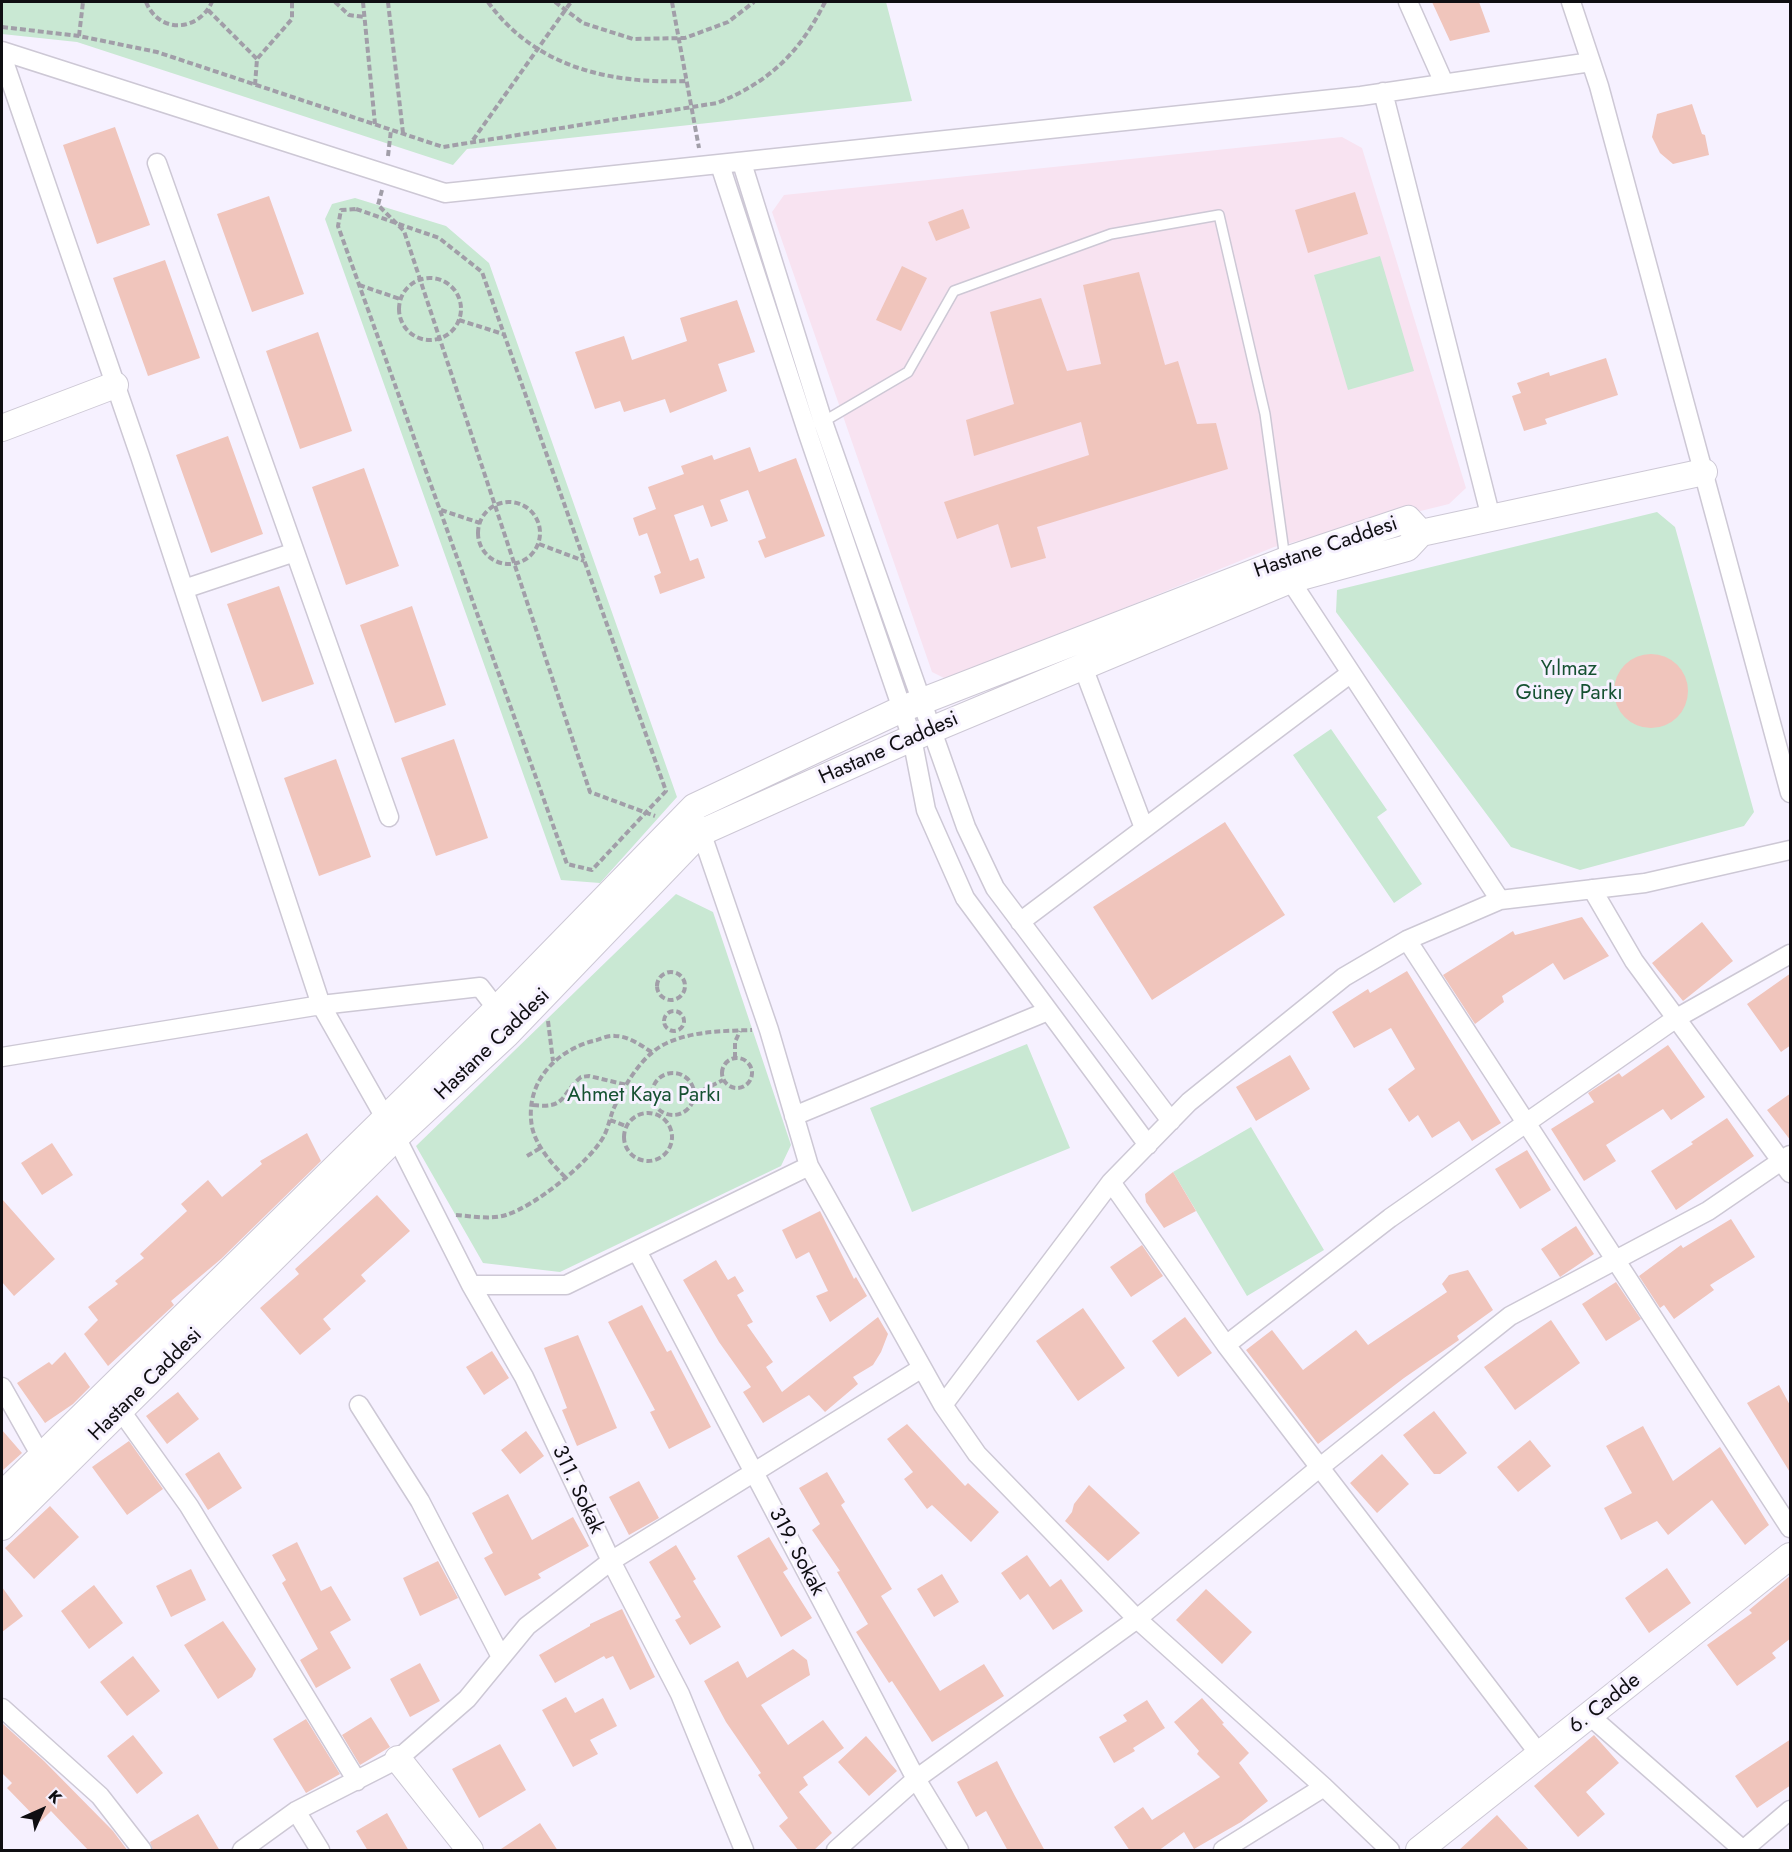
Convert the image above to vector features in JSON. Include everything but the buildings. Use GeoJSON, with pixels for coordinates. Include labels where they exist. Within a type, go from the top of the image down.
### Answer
{"type":"FeatureCollection","features":[{"type":"Feature","properties":{"kind":"main road"},"geometry":{"type":"LineString","coordinates":[[2,428],[115,385]]}},
{"type":"Feature","properties":{"kind":"main road"},"geometry":{"type":"LineString","coordinates":[[1491,518],[1704,472]]}},
{"type":"Feature","properties":{"kind":"main road","name":"Hastane Caddesi"},"geometry":{"type":"LineString","coordinates":[[2,1495],[390,1128],[506,1035],[545,995],[690,821],[921,734],[1083,666],[1288,570],[1408,519],[1422,533],[1491,518]]}},
{"type":"Feature","properties":{"kind":"main road","name":"Hastane Caddesi"},"geometry":{"type":"LineString","coordinates":[[2,1527],[121,1411],[390,1128],[497,1009],[690,821],[911,705],[1288,570]]}},
{"type":"Feature","properties":{"kind":"main road","name":"6. Cadde"},"geometry":{"type":"LineString","coordinates":[[1419,1851],[1791,1556]]}},
{"type":"Feature","properties":{"kind":"main road"},"geometry":{"type":"LineString","coordinates":[[398,1759],[470,1851]]}},
{"type":"Feature","properties":{"kind":"street"},"geometry":{"type":"LineString","coordinates":[[1408,2],[1444,83]]}},
{"type":"Feature","properties":{"kind":"street"},"geometry":{"type":"LineString","coordinates":[[1571,2],[1592,62],[1791,793]]}},
{"type":"Feature","properties":{"kind":"street"},"geometry":{"type":"LineString","coordinates":[[2,51],[445,193],[742,163],[1383,92],[1592,62]]}},
{"type":"Feature","properties":{"kind":"street","name":"311. Sokak"},"geometry":{"type":"LineString","coordinates":[[2,56],[184,589],[321,1005],[437,1214],[471,1285],[524,1377],[611,1561],[680,1694],[744,1851]]}},
{"type":"Feature","properties":{"kind":"street"},"geometry":{"type":"LineString","coordinates":[[1383,92],[1491,518]]}},
{"type":"Feature","properties":{"kind":"street"},"geometry":{"type":"LineString","coordinates":[[158,163],[389,817]]}},
{"type":"Feature","properties":{"kind":"street"},"geometry":{"type":"LineString","coordinates":[[742,163],[921,734],[995,888],[1171,1121]]}},
{"type":"Feature","properties":{"kind":"street"},"geometry":{"type":"LineString","coordinates":[[711,166],[808,434],[911,705]]}},
{"type":"Feature","properties":{"kind":"street"},"geometry":{"type":"LineString","coordinates":[[184,589],[295,552]]}},
{"type":"Feature","properties":{"kind":"street"},"geometry":{"type":"LineString","coordinates":[[1288,570],[1351,673],[1500,900]]}},
{"type":"Feature","properties":{"kind":"street"},"geometry":{"type":"LineString","coordinates":[[1083,666],[1144,828]]}},
{"type":"Feature","properties":{"kind":"street"},"geometry":{"type":"LineString","coordinates":[[1020,922],[1351,673]]}},
{"type":"Feature","properties":{"kind":"street"},"geometry":{"type":"LineString","coordinates":[[921,734],[926,810],[965,898],[1148,1145]]}},
{"type":"Feature","properties":{"kind":"street"},"geometry":{"type":"LineString","coordinates":[[690,821],[769,1030],[809,1166],[943,1405],[977,1454],[1137,1619],[1324,1787],[1390,1851]]}},
{"type":"Feature","properties":{"kind":"street"},"geometry":{"type":"LineString","coordinates":[[943,1405],[1111,1182],[1189,1102],[1344,977],[1407,940],[1500,900],[1645,882],[1791,850]]}},
{"type":"Feature","properties":{"kind":"street"},"geometry":{"type":"LineString","coordinates":[[836,1851],[916,1779],[1137,1619],[1319,1468],[1510,1316],[1708,1210],[1788,1163],[1675,1019],[1634,961],[1592,889]]}},
{"type":"Feature","properties":{"kind":"street"},"geometry":{"type":"LineString","coordinates":[[1407,940],[1791,1528]]}},
{"type":"Feature","properties":{"kind":"street"},"geometry":{"type":"LineString","coordinates":[[1226,1346],[1390,1218],[1675,1019],[1791,954]]}},
{"type":"Feature","properties":{"kind":"street"},"geometry":{"type":"LineString","coordinates":[[2,1057],[321,1005],[480,987],[497,1009],[506,1035]]}},
{"type":"Feature","properties":{"kind":"street"},"geometry":{"type":"LineString","coordinates":[[794,1116],[1048,1011]]}},
{"type":"Feature","properties":{"kind":"street"},"geometry":{"type":"LineString","coordinates":[[471,1285],[566,1285],[809,1166]]}},
{"type":"Feature","properties":{"kind":"street"},"geometry":{"type":"LineString","coordinates":[[1111,1182],[1226,1346],[1540,1755]]}},
{"type":"Feature","properties":{"kind":"street","name":"319. Sokak"},"geometry":{"type":"LineString","coordinates":[[637,1251],[916,1779],[959,1851]]}},
{"type":"Feature","properties":{"kind":"street"},"geometry":{"type":"LineString","coordinates":[[242,1851],[296,1811],[398,1759],[467,1699],[526,1626],[611,1561],[922,1368]]}},
{"type":"Feature","properties":{"kind":"street"},"geometry":{"type":"LineString","coordinates":[[2,1387],[41,1456]]}},
{"type":"Feature","properties":{"kind":"street"},"geometry":{"type":"LineString","coordinates":[[359,1405],[420,1501],[501,1658]]}},
{"type":"Feature","properties":{"kind":"street"},"geometry":{"type":"LineString","coordinates":[[121,1411],[189,1506],[357,1781]]}},
{"type":"Feature","properties":{"kind":"street"},"geometry":{"type":"LineString","coordinates":[[2,1708],[100,1796],[142,1851]]}},
{"type":"Feature","properties":{"kind":"street"},"geometry":{"type":"LineString","coordinates":[[1590,1716],[1743,1850],[1791,1810]]}},
{"type":"Feature","properties":{"kind":"street"},"geometry":{"type":"LineString","coordinates":[[1223,1851],[1324,1787]]}},
{"type":"Feature","properties":{"kind":"street"},"geometry":{"type":"LineString","coordinates":[[296,1811],[320,1851]]}},
{"type":"Feature","properties":{"kind":"lane"},"geometry":{"type":"LineString","coordinates":[[808,434],[823,422],[908,372],[954,291],[1111,234],[1219,215],[1265,414],[1288,570]]}},
{"type":"Feature","properties":{"kind":"path"},"geometry":{"type":"LineString","coordinates":[[79,36],[83,2]]}},
{"type":"Feature","properties":{"kind":"path"},"geometry":{"type":"LineString","coordinates":[[146,2],[159,20],[180,26],[201,19],[212,2]]}},
{"type":"Feature","properties":{"kind":"path"},"geometry":{"type":"LineString","coordinates":[[255,85],[257,59],[292,19],[292,2]]}},
{"type":"Feature","properties":{"kind":"path"},"geometry":{"type":"LineString","coordinates":[[335,2],[349,15],[364,17]]}},
{"type":"Feature","properties":{"kind":"path"},"geometry":{"type":"LineString","coordinates":[[363,2],[375,124]]}},
{"type":"Feature","properties":{"kind":"path"},"geometry":{"type":"LineString","coordinates":[[388,2],[403,133]]}},
{"type":"Feature","properties":{"kind":"path"},"geometry":{"type":"LineString","coordinates":[[488,2],[502,21],[538,49],[569,65],[611,78],[645,83],[686,81]]}},
{"type":"Feature","properties":{"kind":"path"},"geometry":{"type":"LineString","coordinates":[[555,2],[584,23],[633,39],[678,38],[728,22],[754,2]]}},
{"type":"Feature","properties":{"kind":"path"},"geometry":{"type":"LineString","coordinates":[[472,141],[571,2]]}},
{"type":"Feature","properties":{"kind":"path"},"geometry":{"type":"LineString","coordinates":[[672,2],[690,109],[711,166]]}},
{"type":"Feature","properties":{"kind":"path"},"geometry":{"type":"LineString","coordinates":[[2,27],[79,36],[157,52],[443,147],[690,109],[747,91],[772,73],[796,51],[813,27],[825,2]]}},
{"type":"Feature","properties":{"kind":"path"},"geometry":{"type":"LineString","coordinates":[[208,10],[257,59]]}},
{"type":"Feature","properties":{"kind":"path"},"geometry":{"type":"LineString","coordinates":[[391,130],[378,205],[404,231],[590,792],[646,812],[690,821]]}},
{"type":"Feature","properties":{"kind":"path"},"geometry":{"type":"LineString","coordinates":[[356,209],[439,238],[482,272],[666,791],[592,870],[567,864],[359,285],[338,226],[341,210],[356,209]]}},
{"type":"Feature","properties":{"kind":"path"},"geometry":{"type":"LineString","coordinates":[[420,279],[441,279],[451,285],[461,302],[459,320],[454,330],[440,339],[427,340],[409,333],[398,314],[400,299],[410,284],[420,279]]}},
{"type":"Feature","properties":{"kind":"path"},"geometry":{"type":"LineString","coordinates":[[359,285],[400,299]]}},
{"type":"Feature","properties":{"kind":"path"},"geometry":{"type":"LineString","coordinates":[[459,320],[504,335]]}},
{"type":"Feature","properties":{"kind":"path"},"geometry":{"type":"LineString","coordinates":[[510,502],[530,509],[540,526],[539,544],[533,554],[514,564],[496,562],[488,557],[478,538],[480,523],[482,517],[495,506],[510,502]]}},
{"type":"Feature","properties":{"kind":"path"},"geometry":{"type":"LineString","coordinates":[[440,510],[480,523]]}},
{"type":"Feature","properties":{"kind":"path"},"geometry":{"type":"LineString","coordinates":[[539,544],[584,561]]}},
{"type":"Feature","properties":{"kind":"path"},"geometry":{"type":"LineString","coordinates":[[673,1000],[661,996],[657,987],[659,977],[667,972],[677,972],[685,983],[684,992],[673,1000],[672,1011],[664,1021],[668,1029],[674,1031],[681,1028]]}},
{"type":"Feature","properties":{"kind":"path"},"geometry":{"type":"LineString","coordinates":[[545,995],[554,1061]]}},
{"type":"Feature","properties":{"kind":"path"},"geometry":{"type":"LineString","coordinates":[[672,1011],[678,1012],[683,1017],[681,1028],[687,1037]]}},
{"type":"Feature","properties":{"kind":"path"},"geometry":{"type":"LineString","coordinates":[[437,1214],[504,1216],[530,1204],[565,1177],[594,1150],[604,1136],[627,1085],[644,1060],[671,1042],[704,1032],[769,1030]]}},
{"type":"Feature","properties":{"kind":"path"},"geometry":{"type":"LineString","coordinates":[[671,1042],[674,1031]]}},
{"type":"Feature","properties":{"kind":"path"},"geometry":{"type":"LineString","coordinates":[[735,1058],[735,1042],[740,1031]]}},
{"type":"Feature","properties":{"kind":"path"},"geometry":{"type":"LineString","coordinates":[[565,1177],[548,1160],[532,1128],[533,1105],[541,1077],[558,1056],[583,1043],[615,1035],[633,1041],[653,1053]]}},
{"type":"Feature","properties":{"kind":"path"},"geometry":{"type":"LineString","coordinates":[[735,1058],[745,1060],[751,1068],[749,1083],[736,1089],[723,1080],[723,1066],[735,1058]]}},
{"type":"Feature","properties":{"kind":"path"},"geometry":{"type":"LineString","coordinates":[[662,1114],[651,1092],[657,1079],[663,1074],[678,1072],[690,1081],[695,1094],[686,1112],[673,1115],[662,1114],[653,1113],[637,1115],[626,1126],[624,1134],[627,1150],[640,1160],[656,1160],[671,1144],[671,1128],[662,1114]]}},
{"type":"Feature","properties":{"kind":"path"},"geometry":{"type":"LineString","coordinates":[[533,1105],[548,1107],[561,1102],[581,1077],[589,1076],[627,1085]]}},
{"type":"Feature","properties":{"kind":"path"},"geometry":{"type":"LineString","coordinates":[[695,1094],[723,1080]]}},
{"type":"Feature","properties":{"kind":"path"},"geometry":{"type":"LineString","coordinates":[[610,1120],[626,1126]]}},
{"type":"Feature","properties":{"kind":"path"},"geometry":{"type":"LineString","coordinates":[[527,1156],[542,1147]]}},
{"type":"Feature","properties":{"kind":"shaded area"},"geometry":{"type":"Polygon","coordinates":[[[1342,137],[1362,148],[1466,488],[1449,504],[1274,547],[948,680],[932,672],[772,212],[784,195],[1342,137]]]}},
{"type":"Feature","properties":{"kind":"green space"},"geometry":{"type":"Polygon","coordinates":[[[2,2],[886,2],[912,101],[467,149],[453,165],[77,42],[2,34],[2,2]]]}},
{"type":"Feature","properties":{"kind":"green space"},"geometry":{"type":"Polygon","coordinates":[[[355,198],[446,226],[489,263],[677,797],[600,883],[561,880],[325,219],[332,204],[355,198]]]}},
{"type":"Feature","properties":{"kind":"green space"},"geometry":{"type":"Polygon","coordinates":[[[1380,256],[1414,371],[1348,390],[1314,275],[1380,256]]]}},
{"type":"Feature","properties":{"kind":"green space","name":"Yılmaz Güney Parkı"},"geometry":{"type":"Polygon","coordinates":[[[1657,512],[1675,527],[1754,812],[1744,826],[1580,870],[1511,847],[1336,612],[1337,590],[1657,512]]]}},
{"type":"Feature","properties":{"kind":"green space"},"geometry":{"type":"Polygon","coordinates":[[[1331,729],[1387,810],[1377,817],[1422,884],[1394,903],[1293,755],[1331,729]]]}},
{"type":"Feature","properties":{"kind":"green space","name":"Ahmet Kaya Parkı"},"geometry":{"type":"Polygon","coordinates":[[[676,894],[713,912],[791,1145],[781,1166],[560,1272],[483,1263],[416,1146],[676,894]]]}},
{"type":"Feature","properties":{"kind":"green space"},"geometry":{"type":"Polygon","coordinates":[[[1027,1044],[1070,1148],[912,1212],[870,1108],[1027,1044]]]}},
{"type":"Feature","properties":{"kind":"green space"},"geometry":{"type":"Polygon","coordinates":[[[1251,1127],[1324,1250],[1247,1296],[1173,1172],[1251,1127]]]}}]}
